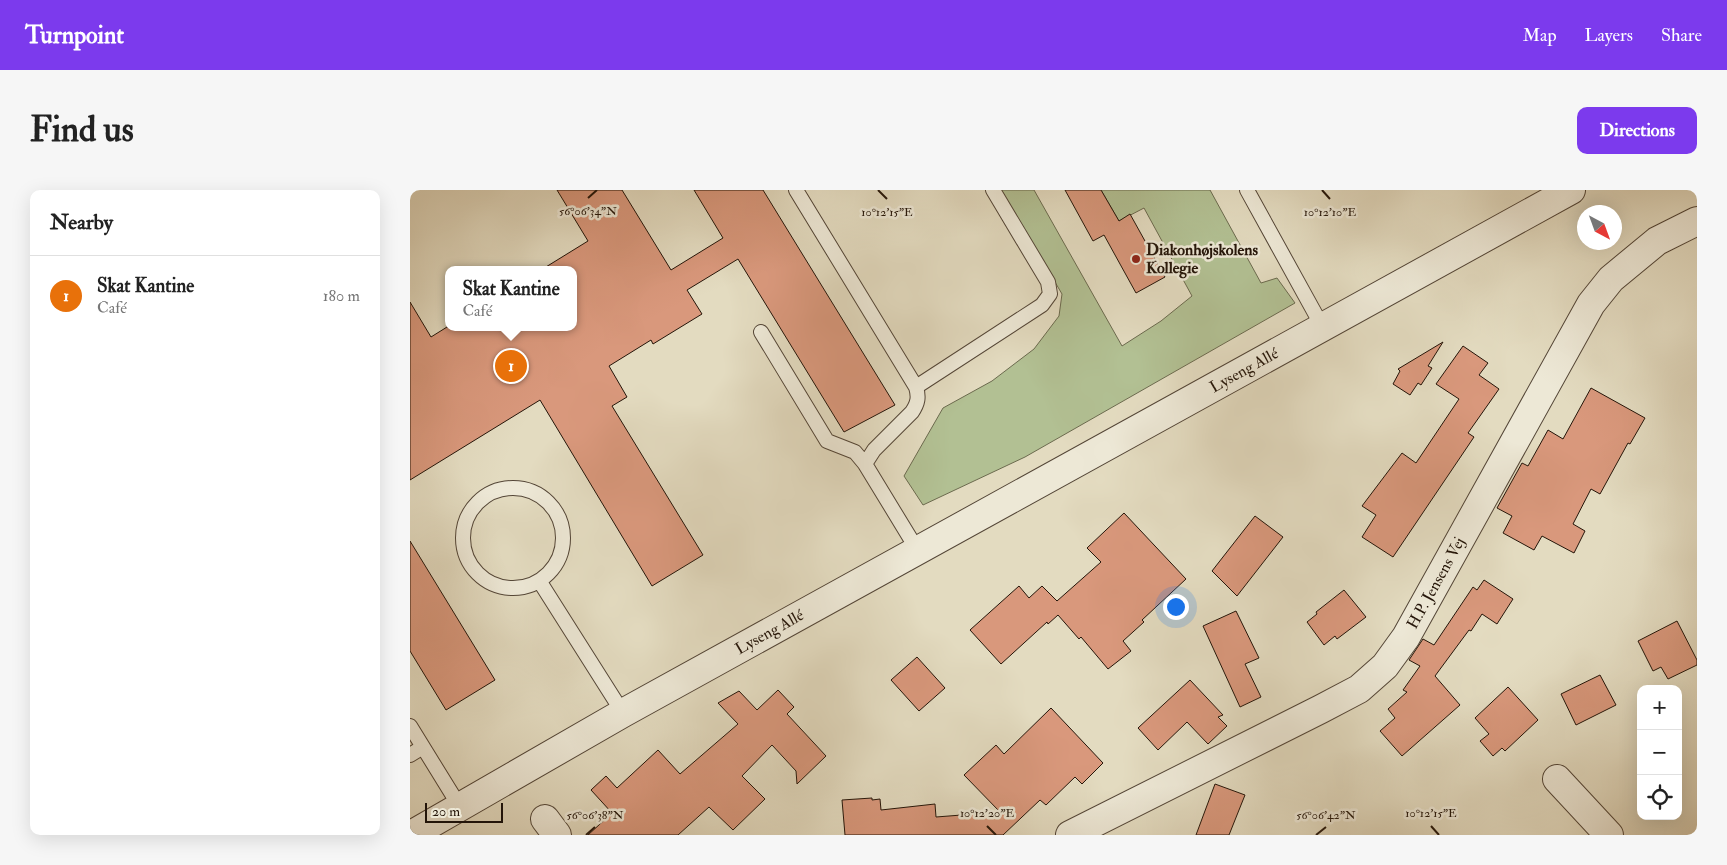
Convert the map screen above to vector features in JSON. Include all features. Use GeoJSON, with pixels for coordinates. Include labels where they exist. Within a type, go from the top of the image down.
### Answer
{"type":"FeatureCollection","features":[{"type":"Feature","properties":{"kind":"street","name":"Lyseng Allé"},"geometry":{"type":"LineString","coordinates":[[411,835],[623,713],[1571,190]]}},
{"type":"Feature","properties":{"kind":"street","name":"H.P. Jensens Vej"},"geometry":{"type":"LineString","coordinates":[[1070,835],[1359,689],[1386,666],[1406,636],[1591,304],[1611,279],[1658,241],[1697,221]]}},
{"type":"Feature","properties":{"kind":"street"},"geometry":{"type":"LineString","coordinates":[[1557,779],[1609,835]]}},
{"type":"Feature","properties":{"kind":"lane"},"geometry":{"type":"LineString","coordinates":[[796,190],[916,387],[917,405],[874,450],[865,464]]}},
{"type":"Feature","properties":{"kind":"lane"},"geometry":{"type":"LineString","coordinates":[[916,387],[1042,305],[1050,294],[1048,282],[993,190]]}},
{"type":"Feature","properties":{"kind":"lane"},"geometry":{"type":"LineString","coordinates":[[1246,190],[1322,326]]}},
{"type":"Feature","properties":{"kind":"lane"},"geometry":{"type":"LineString","coordinates":[[761,332],[827,441],[855,452],[865,464],[918,551]]}},
{"type":"Feature","properties":{"kind":"lane"},"geometry":{"type":"LineString","coordinates":[[500,489],[529,490],[553,506],[564,532],[560,560],[540,582],[512,589],[485,580],[466,558],[463,529],[476,504],[500,489]]}},
{"type":"Feature","properties":{"kind":"lane"},"geometry":{"type":"LineString","coordinates":[[540,582],[623,713]]}},
{"type":"Feature","properties":{"kind":"lane"},"geometry":{"type":"LineString","coordinates":[[410,726],[460,807]]}},
{"type":"Feature","properties":{"kind":"lane"},"geometry":{"type":"LineString","coordinates":[[410,754],[423,747]]}},
{"type":"Feature","properties":{"kind":"green space"},"geometry":{"type":"Polygon","coordinates":[[[1001,190],[1034,190],[1122,346],[1161,321],[1192,296],[1144,208],[1119,221],[1101,190],[1210,190],[1261,283],[1277,278],[1295,303],[1025,457],[923,505],[904,476],[943,408],[992,381],[1034,349],[1059,316],[1062,294],[1001,190]]]}},
{"type":"Feature","properties":{"kind":"building"},"geometry":{"type":"Polygon","coordinates":[[[557,190],[622,190],[671,270],[723,238],[694,190],[763,190],[895,405],[844,432],[738,259],[687,290],[702,314],[653,344],[651,340],[609,366],[627,397],[612,406],[703,555],[652,586],[540,400],[410,480],[410,302],[431,337],[445,328],[445,331],[577,331],[577,266],[547,266],[588,241],[557,190]]]}},
{"type":"Feature","properties":{"kind":"building","name":"Diakonhøjskolens Kollegie"},"geometry":{"type":"Polygon","coordinates":[[[1065,190],[1101,190],[1119,221],[1130,214],[1165,277],[1136,293],[1104,235],[1093,241],[1065,190]]]}},
{"type":"Feature","properties":{"kind":"building"},"geometry":{"type":"Polygon","coordinates":[[[1443,342],[1428,366],[1432,368],[1421,385],[1418,383],[1410,395],[1393,384],[1400,371],[1398,369],[1443,342]]]}},
{"type":"Feature","properties":{"kind":"building"},"geometry":{"type":"Polygon","coordinates":[[[1463,346],[1488,363],[1479,375],[1499,389],[1468,433],[1474,437],[1393,557],[1362,537],[1376,515],[1362,506],[1402,453],[1416,463],[1459,399],[1436,384],[1463,346]]]}},
{"type":"Feature","properties":{"kind":"building"},"geometry":{"type":"Polygon","coordinates":[[[1591,388],[1645,418],[1630,444],[1628,443],[1600,494],[1591,489],[1573,524],[1585,531],[1574,553],[1542,536],[1534,550],[1503,533],[1512,516],[1497,508],[1522,463],[1528,466],[1548,430],[1563,439],[1591,388]]]}},
{"type":"Feature","properties":{"kind":"building"},"geometry":{"type":"Polygon","coordinates":[[[1124,513],[1186,579],[1142,620],[1144,622],[1123,641],[1131,651],[1108,669],[1081,637],[1079,639],[1058,615],[1048,624],[1047,622],[1001,664],[970,630],[1019,586],[1029,598],[1042,586],[1057,601],[1101,562],[1087,548],[1124,513]]]}},
{"type":"Feature","properties":{"kind":"building"},"geometry":{"type":"Polygon","coordinates":[[[1255,516],[1283,537],[1237,596],[1212,571],[1255,516]]]}},
{"type":"Feature","properties":{"kind":"building"},"geometry":{"type":"Polygon","coordinates":[[[410,541],[495,680],[446,710],[410,651],[410,541]]]}},
{"type":"Feature","properties":{"kind":"building"},"geometry":{"type":"Polygon","coordinates":[[[1484,580],[1513,599],[1497,624],[1482,614],[1471,631],[1469,630],[1435,676],[1460,705],[1402,756],[1380,731],[1395,718],[1388,709],[1407,692],[1403,690],[1420,666],[1409,660],[1423,639],[1434,645],[1473,587],[1477,590],[1484,580]]]}},
{"type":"Feature","properties":{"kind":"building"},"geometry":{"type":"Polygon","coordinates":[[[1344,590],[1366,617],[1337,639],[1335,636],[1324,645],[1307,622],[1317,614],[1316,612],[1344,590]]]}},
{"type":"Feature","properties":{"kind":"building"},"geometry":{"type":"Polygon","coordinates":[[[1236,611],[1259,658],[1245,664],[1261,697],[1240,707],[1203,626],[1236,611]]]}},
{"type":"Feature","properties":{"kind":"building"},"geometry":{"type":"Polygon","coordinates":[[[1677,621],[1697,660],[1697,665],[1668,679],[1661,667],[1653,671],[1638,641],[1677,621]]]}},
{"type":"Feature","properties":{"kind":"building"},"geometry":{"type":"Polygon","coordinates":[[[917,657],[945,688],[919,711],[891,680],[917,657]]]}},
{"type":"Feature","properties":{"kind":"building"},"geometry":{"type":"Polygon","coordinates":[[[1600,675],[1616,705],[1576,725],[1561,694],[1600,675]]]}},
{"type":"Feature","properties":{"kind":"building"},"geometry":{"type":"Polygon","coordinates":[[[1190,680],[1223,715],[1218,717],[1227,726],[1208,744],[1187,722],[1158,750],[1138,728],[1190,680]]]}},
{"type":"Feature","properties":{"kind":"building"},"geometry":{"type":"Polygon","coordinates":[[[1508,687],[1538,720],[1505,751],[1502,748],[1493,756],[1480,741],[1489,734],[1475,718],[1508,687]]]}},
{"type":"Feature","properties":{"kind":"building"},"geometry":{"type":"Polygon","coordinates":[[[778,690],[794,707],[787,714],[826,756],[797,784],[796,771],[772,745],[742,776],[765,799],[733,830],[709,807],[678,835],[588,835],[612,813],[591,790],[606,776],[617,788],[658,750],[680,774],[738,724],[718,703],[739,691],[757,710],[778,690]]]}},
{"type":"Feature","properties":{"kind":"building"},"geometry":{"type":"Polygon","coordinates":[[[1051,708],[1103,763],[1082,784],[1075,777],[1046,805],[1040,800],[1003,835],[845,835],[842,800],[880,799],[881,810],[935,804],[936,817],[1000,812],[964,775],[996,745],[1004,754],[1051,708]]]}},
{"type":"Feature","properties":{"kind":"building"},"geometry":{"type":"Polygon","coordinates":[[[1215,784],[1245,795],[1229,835],[1196,835],[1215,784]]]}},
{"type":"Feature","properties":{"kind":"place","name":"Diakonhøjskolens Kollegie"},"geometry":{"type":"Point","coordinates":[1136,259]}},
{"type":"Feature","properties":{"kind":"place","name":"Skat Kantine"},"geometry":{"type":"Point","coordinates":[511,366]}}]}
